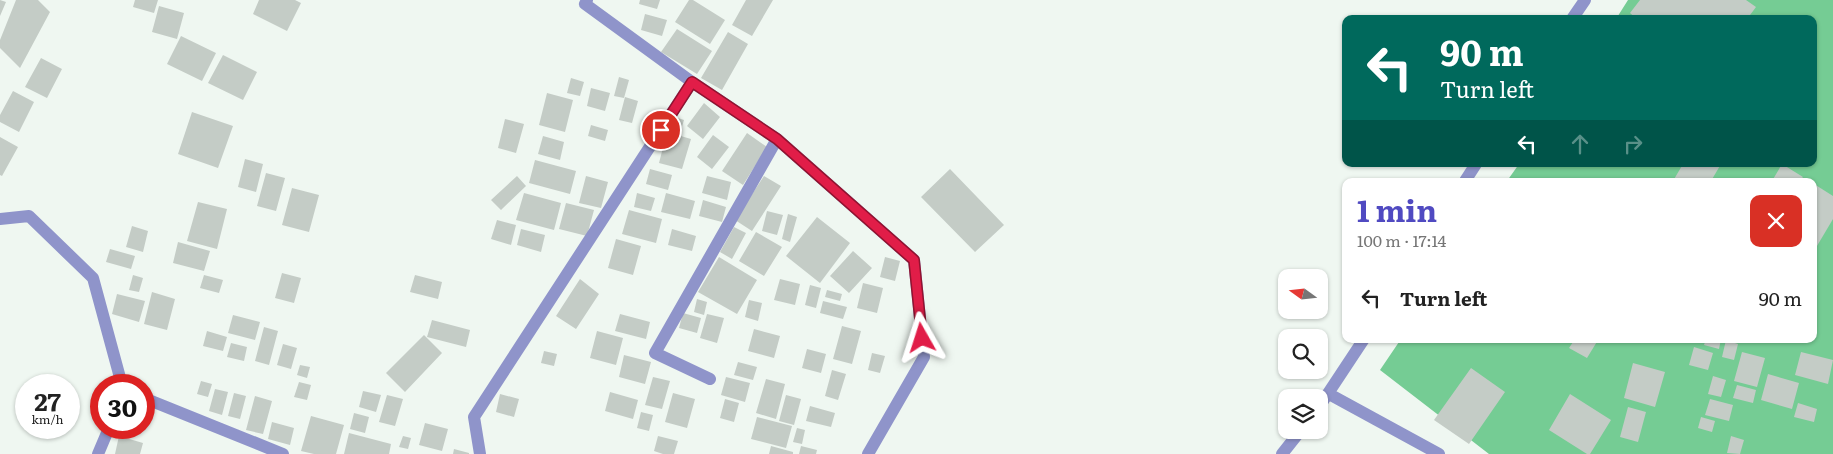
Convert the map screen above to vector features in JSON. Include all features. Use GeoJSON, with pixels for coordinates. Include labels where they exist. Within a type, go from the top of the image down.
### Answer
{"type":"FeatureCollection","features":[{"type":"Feature","properties":{"kind":"street"},"geometry":{"type":"LineString","coordinates":[[587,0],[585,4],[692,82],[777,139],[914,260],[924,357],[868,454]]}},
{"type":"Feature","properties":{"kind":"street"},"geometry":{"type":"LineString","coordinates":[[1575,15],[1585,0]]}},
{"type":"Feature","properties":{"kind":"street"},"geometry":{"type":"LineString","coordinates":[[480,454],[474,417],[692,82]]}},
{"type":"Feature","properties":{"kind":"street"},"geometry":{"type":"LineString","coordinates":[[710,379],[655,353],[777,139]]}},
{"type":"Feature","properties":{"kind":"street"},"geometry":{"type":"LineString","coordinates":[[1467,178],[1474,167]]}},
{"type":"Feature","properties":{"kind":"street"},"geometry":{"type":"LineString","coordinates":[[0,219],[29,216],[93,278],[119,374]]}},
{"type":"Feature","properties":{"kind":"street"},"geometry":{"type":"LineString","coordinates":[[1361,343],[1329,394],[1439,454]]}},
{"type":"Feature","properties":{"kind":"street"},"geometry":{"type":"LineString","coordinates":[[155,402],[282,454]]}},
{"type":"Feature","properties":{"kind":"street"},"geometry":{"type":"LineString","coordinates":[[98,454],[104,439]]}},
{"type":"Feature","properties":{"kind":"street"},"geometry":{"type":"LineString","coordinates":[[1282,454],[1294,439]]}},
{"type":"Feature","properties":{"kind":"green space"},"geometry":{"type":"Polygon","coordinates":[[[1628,0],[1833,0],[1833,454],[1489,454],[1380,370],[1398,343],[1817,343],[1817,178],[1509,178],[1517,167],[1817,167],[1817,15],[1619,15],[1628,0]]]}},
{"type":"Feature","properties":{"kind":"building"},"geometry":{"type":"Polygon","coordinates":[[[0,0],[6,2],[0,16],[0,0]]]}},
{"type":"Feature","properties":{"kind":"building"},"geometry":{"type":"Polygon","coordinates":[[[16,0],[38,0],[50,12],[20,68],[0,48],[0,40],[16,0]]]}},
{"type":"Feature","properties":{"kind":"building"},"geometry":{"type":"Polygon","coordinates":[[[135,0],[158,0],[154,13],[133,7],[135,0]]]}},
{"type":"Feature","properties":{"kind":"building"},"geometry":{"type":"Polygon","coordinates":[[[259,0],[295,0],[301,3],[287,31],[253,14],[259,0]]]}},
{"type":"Feature","properties":{"kind":"building"},"geometry":{"type":"Polygon","coordinates":[[[640,0],[660,0],[657,9],[639,4],[640,0]]]}},
{"type":"Feature","properties":{"kind":"building"},"geometry":{"type":"Polygon","coordinates":[[[689,0],[693,0],[725,20],[710,44],[675,22],[689,0]]]}},
{"type":"Feature","properties":{"kind":"building"},"geometry":{"type":"Polygon","coordinates":[[[746,0],[773,0],[752,36],[732,25],[746,0]]]}},
{"type":"Feature","properties":{"kind":"building"},"geometry":{"type":"Polygon","coordinates":[[[1640,0],[1746,0],[1756,7],[1750,15],[1632,15],[1630,13],[1640,0]]]}},
{"type":"Feature","properties":{"kind":"building"},"geometry":{"type":"Polygon","coordinates":[[[159,6],[184,13],[177,39],[152,32],[159,6]]]}},
{"type":"Feature","properties":{"kind":"building"},"geometry":{"type":"Polygon","coordinates":[[[645,14],[667,20],[662,36],[641,30],[645,14]]]}},
{"type":"Feature","properties":{"kind":"building"},"geometry":{"type":"Polygon","coordinates":[[[677,29],[712,51],[697,74],[661,52],[677,29]]]}},
{"type":"Feature","properties":{"kind":"building"},"geometry":{"type":"Polygon","coordinates":[[[728,32],[748,44],[722,90],[701,78],[728,32]]]}},
{"type":"Feature","properties":{"kind":"building"},"geometry":{"type":"Polygon","coordinates":[[[181,36],[216,53],[202,81],[167,64],[181,36]]]}},
{"type":"Feature","properties":{"kind":"building"},"geometry":{"type":"Polygon","coordinates":[[[223,55],[257,72],[243,100],[208,83],[223,55]]]}},
{"type":"Feature","properties":{"kind":"building"},"geometry":{"type":"Polygon","coordinates":[[[41,58],[62,69],[47,98],[25,87],[41,58]]]}},
{"type":"Feature","properties":{"kind":"building"},"geometry":{"type":"Polygon","coordinates":[[[619,77],[629,80],[624,98],[614,96],[619,77]]]}},
{"type":"Feature","properties":{"kind":"building"},"geometry":{"type":"Polygon","coordinates":[[[571,78],[584,82],[580,96],[567,93],[571,78]]]}},
{"type":"Feature","properties":{"kind":"building"},"geometry":{"type":"Polygon","coordinates":[[[591,88],[610,93],[605,111],[587,106],[591,88]]]}},
{"type":"Feature","properties":{"kind":"building"},"geometry":{"type":"Polygon","coordinates":[[[13,91],[34,102],[19,132],[0,122],[0,115],[13,91]]]}},
{"type":"Feature","properties":{"kind":"building"},"geometry":{"type":"Polygon","coordinates":[[[547,93],[573,100],[565,132],[539,125],[547,93]]]}},
{"type":"Feature","properties":{"kind":"building"},"geometry":{"type":"Polygon","coordinates":[[[625,97],[638,101],[632,123],[619,120],[625,97]]]}},
{"type":"Feature","properties":{"kind":"building"},"geometry":{"type":"Polygon","coordinates":[[[704,103],[720,117],[703,139],[687,126],[704,103]]]}},
{"type":"Feature","properties":{"kind":"building"},"geometry":{"type":"Polygon","coordinates":[[[192,112],[233,126],[218,168],[178,154],[192,112]]]}},
{"type":"Feature","properties":{"kind":"building"},"geometry":{"type":"Polygon","coordinates":[[[675,117],[684,120],[681,130],[672,127],[675,117]]]}},
{"type":"Feature","properties":{"kind":"building"},"geometry":{"type":"Polygon","coordinates":[[[505,119],[524,124],[516,153],[498,148],[505,119]]]}},
{"type":"Feature","properties":{"kind":"building"},"geometry":{"type":"Polygon","coordinates":[[[591,125],[608,130],[605,141],[588,136],[591,125]]]}},
{"type":"Feature","properties":{"kind":"building"},"geometry":{"type":"Polygon","coordinates":[[[667,132],[691,139],[682,169],[659,163],[667,132]]]}},
{"type":"Feature","properties":{"kind":"building"},"geometry":{"type":"Polygon","coordinates":[[[747,133],[767,147],[743,185],[722,171],[747,133]]]}},
{"type":"Feature","properties":{"kind":"building"},"geometry":{"type":"Polygon","coordinates":[[[713,135],[729,147],[712,169],[697,157],[713,135]]]}},
{"type":"Feature","properties":{"kind":"building"},"geometry":{"type":"Polygon","coordinates":[[[543,136],[564,142],[560,160],[538,154],[543,136]]]}},
{"type":"Feature","properties":{"kind":"building"},"geometry":{"type":"Polygon","coordinates":[[[0,137],[18,147],[2,176],[0,175],[0,137]]]}},
{"type":"Feature","properties":{"kind":"building"},"geometry":{"type":"Polygon","coordinates":[[[245,159],[263,164],[256,192],[238,187],[245,159]]]}},
{"type":"Feature","properties":{"kind":"building"},"geometry":{"type":"Polygon","coordinates":[[[535,160],[576,171],[570,194],[529,183],[535,160]]]}},
{"type":"Feature","properties":{"kind":"building"},"geometry":{"type":"Polygon","coordinates":[[[1681,167],[1719,167],[1713,178],[1675,178],[1681,167]]]}},
{"type":"Feature","properties":{"kind":"building"},"geometry":{"type":"Polygon","coordinates":[[[1780,167],[1787,167],[1803,177],[1802,178],[1774,178],[1780,167]]]}},
{"type":"Feature","properties":{"kind":"building"},"geometry":{"type":"Polygon","coordinates":[[[650,169],[672,175],[668,190],[646,184],[650,169]]]}},
{"type":"Feature","properties":{"kind":"building"},"geometry":{"type":"Polygon","coordinates":[[[950,169],[1004,225],[975,252],[921,197],[950,169]]]}},
{"type":"Feature","properties":{"kind":"building"},"geometry":{"type":"Polygon","coordinates":[[[266,173],[285,178],[276,211],[257,206],[266,173]]]}},
{"type":"Feature","properties":{"kind":"building"},"geometry":{"type":"Polygon","coordinates":[[[517,176],[526,186],[501,210],[491,200],[517,176]]]}},
{"type":"Feature","properties":{"kind":"building"},"geometry":{"type":"Polygon","coordinates":[[[586,176],[608,182],[601,208],[579,203],[586,176]]]}},
{"type":"Feature","properties":{"kind":"building"},"geometry":{"type":"Polygon","coordinates":[[[707,176],[731,182],[727,200],[702,193],[707,176]]]}},
{"type":"Feature","properties":{"kind":"building"},"geometry":{"type":"Polygon","coordinates":[[[764,176],[781,186],[752,231],[735,220],[764,176]]]}},
{"type":"Feature","properties":{"kind":"building"},"geometry":{"type":"Polygon","coordinates":[[[1817,186],[1833,196],[1833,219],[1817,246],[1817,186]]]}},
{"type":"Feature","properties":{"kind":"building"},"geometry":{"type":"Polygon","coordinates":[[[292,188],[319,195],[309,232],[282,225],[292,188]]]}},
{"type":"Feature","properties":{"kind":"building"},"geometry":{"type":"Polygon","coordinates":[[[524,193],[561,203],[554,230],[516,220],[524,193]]]}},
{"type":"Feature","properties":{"kind":"building"},"geometry":{"type":"Polygon","coordinates":[[[637,193],[655,198],[651,211],[634,207],[637,193]]]}},
{"type":"Feature","properties":{"kind":"building"},"geometry":{"type":"Polygon","coordinates":[[[666,193],[695,201],[690,219],[661,212],[666,193]]]}},
{"type":"Feature","properties":{"kind":"building"},"geometry":{"type":"Polygon","coordinates":[[[703,200],[726,207],[722,222],[699,216],[703,200]]]}},
{"type":"Feature","properties":{"kind":"building"},"geometry":{"type":"Polygon","coordinates":[[[198,202],[227,209],[217,249],[187,241],[198,202]]]}},
{"type":"Feature","properties":{"kind":"building"},"geometry":{"type":"Polygon","coordinates":[[[566,203],[594,210],[587,236],[559,229],[566,203]]]}},
{"type":"Feature","properties":{"kind":"building"},"geometry":{"type":"Polygon","coordinates":[[[629,210],[662,219],[656,243],[622,234],[629,210]]]}},
{"type":"Feature","properties":{"kind":"building"},"geometry":{"type":"Polygon","coordinates":[[[767,211],[783,215],[777,235],[762,231],[767,211]]]}},
{"type":"Feature","properties":{"kind":"building"},"geometry":{"type":"Polygon","coordinates":[[[788,214],[797,217],[790,242],[782,239],[788,214]]]}},
{"type":"Feature","properties":{"kind":"building"},"geometry":{"type":"Polygon","coordinates":[[[817,217],[850,243],[820,283],[786,256],[817,217]]]}},
{"type":"Feature","properties":{"kind":"building"},"geometry":{"type":"Polygon","coordinates":[[[497,220],[516,225],[511,245],[491,239],[497,220]]]}},
{"type":"Feature","properties":{"kind":"building"},"geometry":{"type":"Polygon","coordinates":[[[132,226],[148,231],[143,252],[126,247],[132,226]]]}},
{"type":"Feature","properties":{"kind":"building"},"geometry":{"type":"Polygon","coordinates":[[[734,227],[746,233],[732,259],[720,252],[734,227]]]}},
{"type":"Feature","properties":{"kind":"building"},"geometry":{"type":"Polygon","coordinates":[[[521,229],[545,235],[541,252],[517,245],[521,229]]]}},
{"type":"Feature","properties":{"kind":"building"},"geometry":{"type":"Polygon","coordinates":[[[672,229],[696,236],[692,251],[668,245],[672,229]]]}},
{"type":"Feature","properties":{"kind":"building"},"geometry":{"type":"Polygon","coordinates":[[[756,232],[782,247],[764,276],[739,261],[756,232]]]}},
{"type":"Feature","properties":{"kind":"building"},"geometry":{"type":"Polygon","coordinates":[[[616,239],[641,246],[633,275],[608,268],[616,239]]]}},
{"type":"Feature","properties":{"kind":"building"},"geometry":{"type":"Polygon","coordinates":[[[178,242],[210,251],[204,271],[173,263],[178,242]]]}},
{"type":"Feature","properties":{"kind":"building"},"geometry":{"type":"Polygon","coordinates":[[[110,249],[135,256],[131,269],[106,262],[110,249]]]}},
{"type":"Feature","properties":{"kind":"building"},"geometry":{"type":"Polygon","coordinates":[[[853,251],[872,268],[849,293],[830,276],[853,251]]]}},
{"type":"Feature","properties":{"kind":"building"},"geometry":{"type":"Polygon","coordinates":[[[719,257],[757,280],[737,314],[698,292],[719,257]]]}},
{"type":"Feature","properties":{"kind":"building"},"geometry":{"type":"Polygon","coordinates":[[[885,257],[900,261],[895,281],[880,277],[885,257]]]}},
{"type":"Feature","properties":{"kind":"building"},"geometry":{"type":"Polygon","coordinates":[[[282,273],[301,278],[294,303],[275,298],[282,273]]]}},
{"type":"Feature","properties":{"kind":"building"},"geometry":{"type":"Polygon","coordinates":[[[133,275],[143,278],[139,292],[129,290],[133,275]]]}},
{"type":"Feature","properties":{"kind":"building"},"geometry":{"type":"Polygon","coordinates":[[[204,275],[223,280],[219,293],[200,288],[204,275]]]}},
{"type":"Feature","properties":{"kind":"building"},"geometry":{"type":"Polygon","coordinates":[[[415,275],[442,282],[438,299],[410,292],[415,275]]]}},
{"type":"Feature","properties":{"kind":"building"},"geometry":{"type":"Polygon","coordinates":[[[580,279],[599,294],[576,329],[556,316],[580,279]]]}},
{"type":"Feature","properties":{"kind":"building"},"geometry":{"type":"Polygon","coordinates":[[[780,279],[800,284],[795,305],[774,300],[780,279]]]}},
{"type":"Feature","properties":{"kind":"building"},"geometry":{"type":"Polygon","coordinates":[[[863,283],[883,288],[877,313],[857,308],[863,283]]]}},
{"type":"Feature","properties":{"kind":"building"},"geometry":{"type":"Polygon","coordinates":[[[810,285],[821,288],[816,308],[805,305],[810,285]]]}},
{"type":"Feature","properties":{"kind":"building"},"geometry":{"type":"Polygon","coordinates":[[[827,290],[842,294],[840,301],[825,297],[827,290]]]}},
{"type":"Feature","properties":{"kind":"building"},"geometry":{"type":"Polygon","coordinates":[[[152,292],[175,299],[167,330],[144,324],[152,292]]]}},
{"type":"Feature","properties":{"kind":"building"},"geometry":{"type":"Polygon","coordinates":[[[117,294],[145,301],[139,322],[112,314],[117,294]]]}},
{"type":"Feature","properties":{"kind":"building"},"geometry":{"type":"Polygon","coordinates":[[[697,299],[707,302],[704,315],[694,312],[697,299]]]}},
{"type":"Feature","properties":{"kind":"building"},"geometry":{"type":"Polygon","coordinates":[[[749,300],[762,303],[758,321],[745,317],[749,300]]]}},
{"type":"Feature","properties":{"kind":"building"},"geometry":{"type":"Polygon","coordinates":[[[823,301],[847,307],[843,319],[820,313],[823,301]]]}},
{"type":"Feature","properties":{"kind":"building"},"geometry":{"type":"Polygon","coordinates":[[[683,313],[701,318],[697,333],[679,328],[683,313]]]}},
{"type":"Feature","properties":{"kind":"building"},"geometry":{"type":"Polygon","coordinates":[[[620,314],[650,322],[646,339],[615,331],[620,314]]]}},
{"type":"Feature","properties":{"kind":"building"},"geometry":{"type":"Polygon","coordinates":[[[707,314],[724,318],[717,343],[700,338],[707,314]]]}},
{"type":"Feature","properties":{"kind":"building"},"geometry":{"type":"Polygon","coordinates":[[[233,315],[260,322],[255,340],[228,333],[233,315]]]}},
{"type":"Feature","properties":{"kind":"building"},"geometry":{"type":"Polygon","coordinates":[[[432,320],[470,330],[466,347],[427,337],[432,320]]]}},
{"type":"Feature","properties":{"kind":"building"},"geometry":{"type":"Polygon","coordinates":[[[842,326],[861,331],[852,364],[833,359],[842,326]]]}},
{"type":"Feature","properties":{"kind":"building"},"geometry":{"type":"Polygon","coordinates":[[[264,327],[278,331],[269,365],[255,361],[264,327]]]}},
{"type":"Feature","properties":{"kind":"building"},"geometry":{"type":"Polygon","coordinates":[[[754,329],[780,336],[774,358],[748,351],[754,329]]]}},
{"type":"Feature","properties":{"kind":"building"},"geometry":{"type":"Polygon","coordinates":[[[207,331],[227,337],[223,351],[203,346],[207,331]]]}},
{"type":"Feature","properties":{"kind":"building"},"geometry":{"type":"Polygon","coordinates":[[[597,331],[623,338],[616,365],[590,358],[597,331]]]}},
{"type":"Feature","properties":{"kind":"building"},"geometry":{"type":"Polygon","coordinates":[[[424,335],[442,353],[405,392],[386,373],[424,335]]]}},
{"type":"Feature","properties":{"kind":"building"},"geometry":{"type":"Polygon","coordinates":[[[231,343],[247,347],[244,361],[227,357],[231,343]]]}},
{"type":"Feature","properties":{"kind":"building"},"geometry":{"type":"Polygon","coordinates":[[[1572,343],[1596,343],[1587,358],[1569,348],[1572,343]]]}},
{"type":"Feature","properties":{"kind":"building"},"geometry":{"type":"Polygon","coordinates":[[[1705,343],[1720,343],[1719,349],[1704,345],[1705,343]]]}},
{"type":"Feature","properties":{"kind":"building"},"geometry":{"type":"Polygon","coordinates":[[[1725,343],[1738,344],[1734,360],[1722,357],[1725,343]]]}},
{"type":"Feature","properties":{"kind":"building"},"geometry":{"type":"Polygon","coordinates":[[[283,344],[297,348],[291,369],[277,365],[283,344]]]}},
{"type":"Feature","properties":{"kind":"building"},"geometry":{"type":"Polygon","coordinates":[[[1694,347],[1713,353],[1708,370],[1689,365],[1694,347]]]}},
{"type":"Feature","properties":{"kind":"building"},"geometry":{"type":"Polygon","coordinates":[[[807,349],[826,354],[821,373],[802,368],[807,349]]]}},
{"type":"Feature","properties":{"kind":"building"},"geometry":{"type":"Polygon","coordinates":[[[544,351],[557,354],[554,366],[541,363],[544,351]]]}},
{"type":"Feature","properties":{"kind":"building"},"geometry":{"type":"Polygon","coordinates":[[[1742,352],[1765,358],[1757,387],[1734,381],[1742,352]]]}},
{"type":"Feature","properties":{"kind":"building"},"geometry":{"type":"Polygon","coordinates":[[[1801,352],[1833,360],[1828,384],[1795,375],[1801,352]]]}},
{"type":"Feature","properties":{"kind":"building"},"geometry":{"type":"Polygon","coordinates":[[[872,353],[885,356],[880,373],[868,370],[872,353]]]}},
{"type":"Feature","properties":{"kind":"building"},"geometry":{"type":"Polygon","coordinates":[[[624,355],[651,362],[645,384],[619,377],[624,355]]]}},
{"type":"Feature","properties":{"kind":"building"},"geometry":{"type":"Polygon","coordinates":[[[738,362],[757,367],[753,380],[734,375],[738,362]]]}},
{"type":"Feature","properties":{"kind":"building"},"geometry":{"type":"Polygon","coordinates":[[[1633,363],[1665,372],[1655,407],[1624,398],[1633,363]]]}},
{"type":"Feature","properties":{"kind":"building"},"geometry":{"type":"Polygon","coordinates":[[[300,365],[310,367],[307,378],[297,375],[300,365]]]}},
{"type":"Feature","properties":{"kind":"building"},"geometry":{"type":"Polygon","coordinates":[[[1471,368],[1505,392],[1469,444],[1434,420],[1471,368]]]}},
{"type":"Feature","properties":{"kind":"building"},"geometry":{"type":"Polygon","coordinates":[[[832,370],[846,374],[838,400],[825,396],[832,370]]]}},
{"type":"Feature","properties":{"kind":"building"},"geometry":{"type":"Polygon","coordinates":[[[1768,374],[1799,383],[1792,409],[1761,400],[1768,374]]]}},
{"type":"Feature","properties":{"kind":"building"},"geometry":{"type":"Polygon","coordinates":[[[1713,376],[1726,380],[1721,397],[1708,394],[1713,376]]]}},
{"type":"Feature","properties":{"kind":"building"},"geometry":{"type":"Polygon","coordinates":[[[653,377],[670,381],[662,409],[645,405],[653,377]]]}},
{"type":"Feature","properties":{"kind":"building"},"geometry":{"type":"Polygon","coordinates":[[[726,377],[750,383],[745,402],[721,395],[726,377]]]}},
{"type":"Feature","properties":{"kind":"building"},"geometry":{"type":"Polygon","coordinates":[[[766,379],[785,384],[776,419],[756,413],[766,379]]]}},
{"type":"Feature","properties":{"kind":"building"},"geometry":{"type":"Polygon","coordinates":[[[201,381],[212,384],[208,397],[197,394],[201,381]]]}},
{"type":"Feature","properties":{"kind":"building"},"geometry":{"type":"Polygon","coordinates":[[[299,382],[311,385],[307,400],[294,397],[299,382]]]}},
{"type":"Feature","properties":{"kind":"building"},"geometry":{"type":"Polygon","coordinates":[[[1737,385],[1756,390],[1753,403],[1733,398],[1737,385]]]}},
{"type":"Feature","properties":{"kind":"building"},"geometry":{"type":"Polygon","coordinates":[[[215,389],[228,392],[222,415],[209,411],[215,389]]]}},
{"type":"Feature","properties":{"kind":"building"},"geometry":{"type":"Polygon","coordinates":[[[363,391],[381,395],[376,412],[359,407],[363,391]]]}},
{"type":"Feature","properties":{"kind":"building"},"geometry":{"type":"Polygon","coordinates":[[[610,392],[638,400],[633,419],[605,411],[610,392]]]}},
{"type":"Feature","properties":{"kind":"building"},"geometry":{"type":"Polygon","coordinates":[[[234,393],[246,396],[240,419],[228,416],[234,393]]]}},
{"type":"Feature","properties":{"kind":"building"},"geometry":{"type":"Polygon","coordinates":[[[673,393],[695,399],[687,428],[665,422],[673,393]]]}},
{"type":"Feature","properties":{"kind":"building"},"geometry":{"type":"Polygon","coordinates":[[[500,394],[519,399],[514,417],[496,412],[500,394]]]}},
{"type":"Feature","properties":{"kind":"building"},"geometry":{"type":"Polygon","coordinates":[[[1570,394],[1611,420],[1590,454],[1587,454],[1549,430],[1570,394]]]}},
{"type":"Feature","properties":{"kind":"building"},"geometry":{"type":"Polygon","coordinates":[[[387,395],[403,399],[395,426],[379,422],[387,395]]]}},
{"type":"Feature","properties":{"kind":"building"},"geometry":{"type":"Polygon","coordinates":[[[786,395],[801,399],[794,425],[779,421],[786,395]]]}},
{"type":"Feature","properties":{"kind":"building"},"geometry":{"type":"Polygon","coordinates":[[[255,396],[272,401],[263,434],[246,430],[255,396]]]}},
{"type":"Feature","properties":{"kind":"building"},"geometry":{"type":"Polygon","coordinates":[[[725,399],[739,403],[734,422],[720,418],[725,399]]]}},
{"type":"Feature","properties":{"kind":"building"},"geometry":{"type":"Polygon","coordinates":[[[1710,399],[1733,405],[1729,421],[1705,415],[1710,399]]]}},
{"type":"Feature","properties":{"kind":"building"},"geometry":{"type":"Polygon","coordinates":[[[1798,403],[1817,409],[1814,422],[1794,417],[1798,403]]]}},
{"type":"Feature","properties":{"kind":"building"},"geometry":{"type":"Polygon","coordinates":[[[810,406],[835,413],[831,427],[806,421],[810,406]]]}},
{"type":"Feature","properties":{"kind":"building"},"geometry":{"type":"Polygon","coordinates":[[[1628,407],[1646,412],[1638,442],[1620,437],[1628,407]]]}},
{"type":"Feature","properties":{"kind":"building"},"geometry":{"type":"Polygon","coordinates":[[[641,412],[653,415],[649,431],[637,428],[641,412]]]}},
{"type":"Feature","properties":{"kind":"building"},"geometry":{"type":"Polygon","coordinates":[[[354,413],[369,417],[365,433],[350,429],[354,413]]]}},
{"type":"Feature","properties":{"kind":"building"},"geometry":{"type":"Polygon","coordinates":[[[311,416],[344,425],[336,454],[314,454],[301,451],[311,416]]]}},
{"type":"Feature","properties":{"kind":"building"},"geometry":{"type":"Polygon","coordinates":[[[757,417],[792,426],[786,448],[751,439],[757,417]]]}},
{"type":"Feature","properties":{"kind":"building"},"geometry":{"type":"Polygon","coordinates":[[[1701,417],[1715,421],[1712,432],[1698,428],[1701,417]]]}},
{"type":"Feature","properties":{"kind":"building"},"geometry":{"type":"Polygon","coordinates":[[[272,422],[294,428],[290,445],[268,439],[272,422]]]}},
{"type":"Feature","properties":{"kind":"building"},"geometry":{"type":"Polygon","coordinates":[[[425,423],[448,429],[442,451],[419,445],[425,423]]]}},
{"type":"Feature","properties":{"kind":"building"},"geometry":{"type":"Polygon","coordinates":[[[797,428],[805,430],[802,444],[793,442],[797,428]]]}},
{"type":"Feature","properties":{"kind":"building"},"geometry":{"type":"Polygon","coordinates":[[[349,433],[391,444],[389,454],[344,454],[349,433]]]}},
{"type":"Feature","properties":{"kind":"building"},"geometry":{"type":"Polygon","coordinates":[[[403,436],[411,438],[408,449],[399,447],[403,436]]]}},
{"type":"Feature","properties":{"kind":"building"},"geometry":{"type":"Polygon","coordinates":[[[658,436],[678,441],[674,454],[663,454],[654,451],[658,436]]]}},
{"type":"Feature","properties":{"kind":"building"},"geometry":{"type":"Polygon","coordinates":[[[1731,436],[1744,440],[1740,454],[1727,453],[1731,436]]]}},
{"type":"Feature","properties":{"kind":"building"},"geometry":{"type":"Polygon","coordinates":[[[118,439],[129,439],[143,443],[140,454],[115,454],[118,439]]]}},
{"type":"Feature","properties":{"kind":"building"},"geometry":{"type":"Polygon","coordinates":[[[771,446],[793,452],[793,454],[769,454],[771,446]]]}},
{"type":"Feature","properties":{"kind":"building"},"geometry":{"type":"Polygon","coordinates":[[[801,446],[817,450],[816,454],[799,454],[801,446]]]}},
{"type":"Feature","properties":{"kind":"building"},"geometry":{"type":"Polygon","coordinates":[[[454,449],[469,453],[469,454],[453,454],[454,449]]]}},
{"type":"Feature","properties":{"kind":"route"},"geometry":{"type":"LineString","coordinates":[[661,130],[692,82],[777,139],[914,260],[922,338]]}}]}
